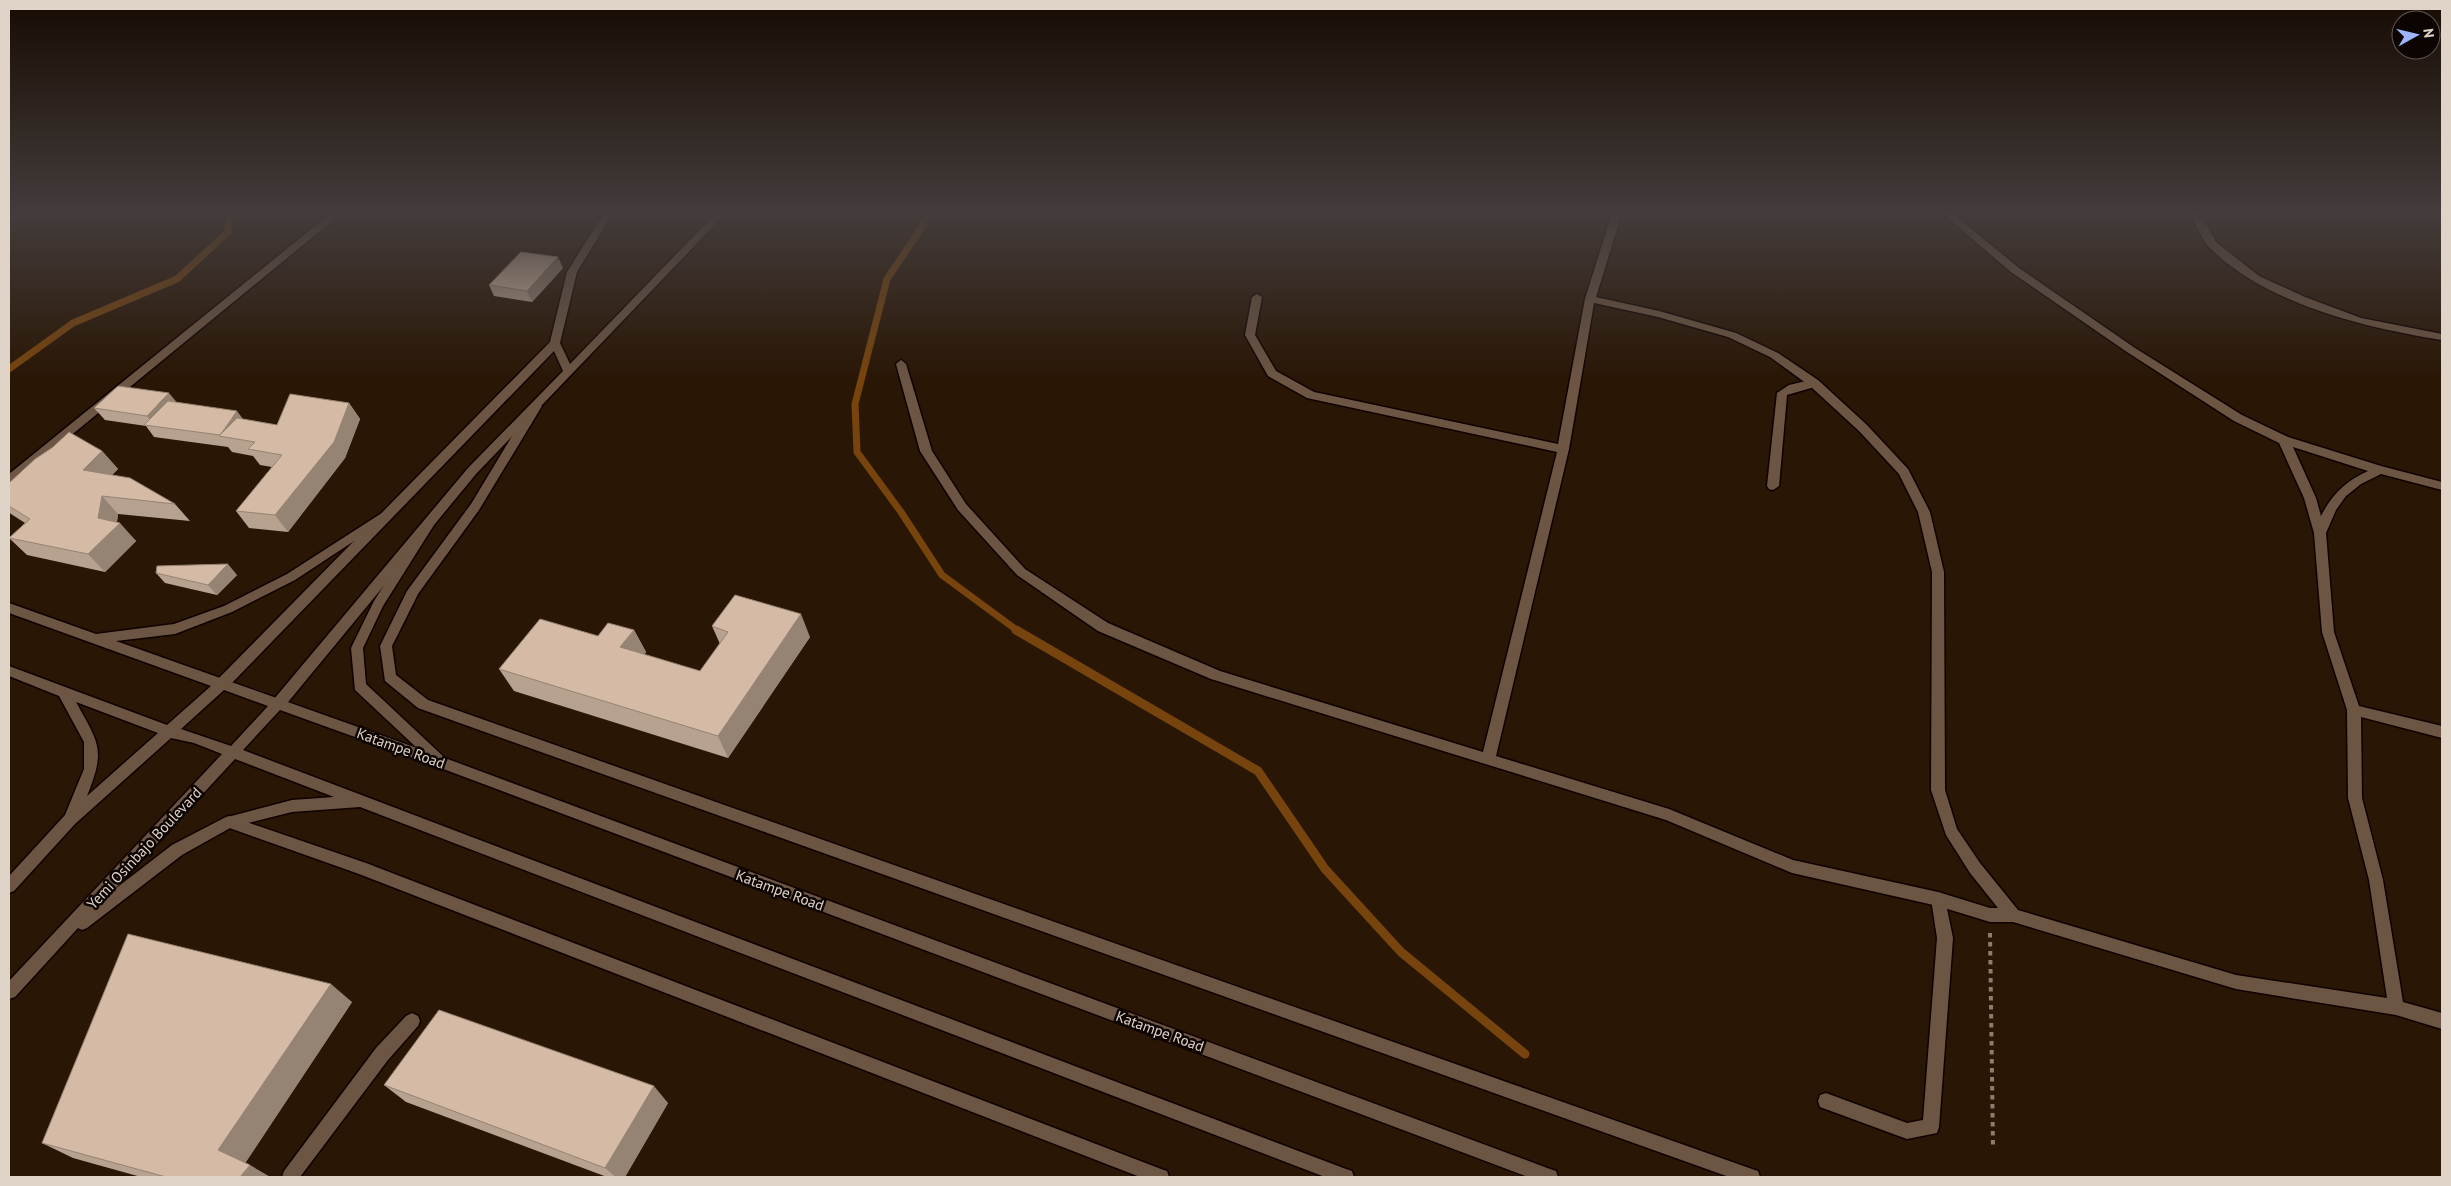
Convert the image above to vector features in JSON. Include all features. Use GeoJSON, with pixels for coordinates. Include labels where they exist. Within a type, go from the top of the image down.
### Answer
{"type":"FeatureCollection","features":[{"type":"Feature","properties":{"kind":"street"},"geometry":{"type":"LineString","coordinates":[[9,480],[271,268]]}},
{"type":"Feature","properties":{"kind":"street"},"geometry":{"type":"LineString","coordinates":[[9,886],[70,820],[223,683],[385,515],[476,426],[554,343],[574,268]]}},
{"type":"Feature","properties":{"kind":"street"},"geometry":{"type":"LineString","coordinates":[[443,763],[360,686],[357,648],[378,604],[428,525],[472,471],[669,268]]}},
{"type":"Feature","properties":{"kind":"street"},"geometry":{"type":"LineString","coordinates":[[1488,759],[1563,450],[1590,299],[1600,268]]}},
{"type":"Feature","properties":{"kind":"street"},"geometry":{"type":"LineString","coordinates":[[2013,268],[2131,350],[2238,418],[2284,440],[2380,470],[2442,486]]}},
{"type":"Feature","properties":{"kind":"street"},"geometry":{"type":"LineString","coordinates":[[2243,268],[2255,278],[2301,299],[2359,321],[2442,337]]}},
{"type":"Feature","properties":{"kind":"street"},"geometry":{"type":"LineString","coordinates":[[1257,297],[1250,335],[1272,372],[1311,395],[1563,450]]}},
{"type":"Feature","properties":{"kind":"street"},"geometry":{"type":"LineString","coordinates":[[1590,299],[1659,314],[1732,335],[1774,355],[1814,383],[1863,428],[1904,472],[1924,512],[1938,572],[1938,790],[1951,831],[1975,868],[2013,915]]}},
{"type":"Feature","properties":{"kind":"street"},"geometry":{"type":"LineString","coordinates":[[554,343],[569,372]]}},
{"type":"Feature","properties":{"kind":"street"},"geometry":{"type":"LineString","coordinates":[[901,364],[926,451],[962,507],[1021,572],[1103,628],[1216,675],[1670,815],[1792,866],[1938,899],[1990,915],[2013,915],[2236,982],[2396,1006],[2442,1021]]}},
{"type":"Feature","properties":{"kind":"street"},"geometry":{"type":"LineString","coordinates":[[1773,486],[1782,393],[1814,383]]}},
{"type":"Feature","properties":{"kind":"street"},"geometry":{"type":"LineString","coordinates":[[536,406],[475,507],[413,591],[386,646],[390,677],[423,704],[1752,1177]]}},
{"type":"Feature","properties":{"kind":"street"},"geometry":{"type":"LineString","coordinates":[[2284,440],[2310,498],[2320,533],[2328,632],[2354,710],[2355,798],[2376,880],[2396,1006]]}},
{"type":"Feature","properties":{"kind":"street"},"geometry":{"type":"LineString","coordinates":[[2320,533],[2332,504],[2355,480],[2380,470]]}},
{"type":"Feature","properties":{"kind":"street"},"geometry":{"type":"LineString","coordinates":[[95,639],[175,629],[228,609],[291,577],[385,515]]}},
{"type":"Feature","properties":{"kind":"street","name":"Yemi Osinbajo Boulevard"},"geometry":{"type":"LineString","coordinates":[[9,992],[278,703],[428,525]]}},
{"type":"Feature","properties":{"kind":"street","name":"Katampe Road"},"geometry":{"type":"LineString","coordinates":[[9,608],[443,763],[1550,1177]]}},
{"type":"Feature","properties":{"kind":"street"},"geometry":{"type":"LineString","coordinates":[[9,671],[65,694],[170,732],[195,738],[1346,1177]]}},
{"type":"Feature","properties":{"kind":"street"},"geometry":{"type":"LineString","coordinates":[[65,694],[91,742],[91,769],[70,820]]}},
{"type":"Feature","properties":{"kind":"street"},"geometry":{"type":"LineString","coordinates":[[2354,710],[2442,732]]}},
{"type":"Feature","properties":{"kind":"street"},"geometry":{"type":"LineString","coordinates":[[43,954],[126,887],[177,850],[229,822],[292,806],[364,802]]}},
{"type":"Feature","properties":{"kind":"street"},"geometry":{"type":"LineString","coordinates":[[229,822],[361,868],[1161,1177]]}},
{"type":"Feature","properties":{"kind":"street"},"geometry":{"type":"LineString","coordinates":[[1826,1101],[1907,1131],[1932,1127],[1945,938],[1938,899]]}},
{"type":"Feature","properties":{"kind":"street"},"geometry":{"type":"LineString","coordinates":[[290,1177],[382,1054],[412,1021]]}},
{"type":"Feature","properties":{"kind":"path"},"geometry":{"type":"LineString","coordinates":[[1990,915],[1993,1147]]}},
{"type":"Feature","properties":{"kind":"building"},"geometry":{"type":"Polygon","coordinates":[[[505,268],[548,268],[527,291],[489,285],[505,268]]]}},
{"type":"Feature","properties":{"kind":"building"},"geometry":{"type":"Polygon","coordinates":[[[118,386],[169,393],[147,416],[94,408],[118,386]]]}},
{"type":"Feature","properties":{"kind":"building"},"geometry":{"type":"Polygon","coordinates":[[[290,394],[349,403],[334,442],[275,515],[236,511],[282,455],[248,449],[255,442],[219,436],[237,418],[277,425],[290,394]]]}},
{"type":"Feature","properties":{"kind":"building"},"geometry":{"type":"Polygon","coordinates":[[[168,401],[237,411],[220,435],[144,425],[168,401]]]}},
{"type":"Feature","properties":{"kind":"building"},"geometry":{"type":"Polygon","coordinates":[[[69,432],[102,451],[83,470],[130,478],[175,504],[102,496],[98,518],[120,523],[88,554],[9,538],[30,519],[9,506],[9,483],[69,432]]]}},
{"type":"Feature","properties":{"kind":"building"},"geometry":{"type":"Polygon","coordinates":[[[228,564],[208,585],[156,573],[157,566],[228,564]]]}},
{"type":"Feature","properties":{"kind":"building"},"geometry":{"type":"Polygon","coordinates":[[[735,595],[801,614],[718,736],[499,669],[540,619],[598,636],[608,623],[634,630],[620,647],[700,671],[728,632],[712,626],[735,595]]]}},
{"type":"Feature","properties":{"kind":"building"},"geometry":{"type":"Polygon","coordinates":[[[128,934],[331,984],[218,1150],[250,1165],[240,1177],[166,1177],[42,1143],[128,934]]]}},
{"type":"Feature","properties":{"kind":"building"},"geometry":{"type":"Polygon","coordinates":[[[439,1010],[654,1086],[605,1168],[384,1085],[439,1010]]]}},
{"type":"Feature","properties":{"kind":"waterway"},"geometry":{"type":"LineString","coordinates":[[9,369],[73,323],[177,279],[189,268]]}},
{"type":"Feature","properties":{"kind":"waterway"},"geometry":{"type":"LineString","coordinates":[[894,268],[887,279],[855,404],[857,452],[901,512],[942,575],[1018,631]]}},
{"type":"Feature","properties":{"kind":"waterway"},"geometry":{"type":"LineString","coordinates":[[1016,630],[1258,771],[1325,869],[1401,952],[1525,1054]]}}]}
